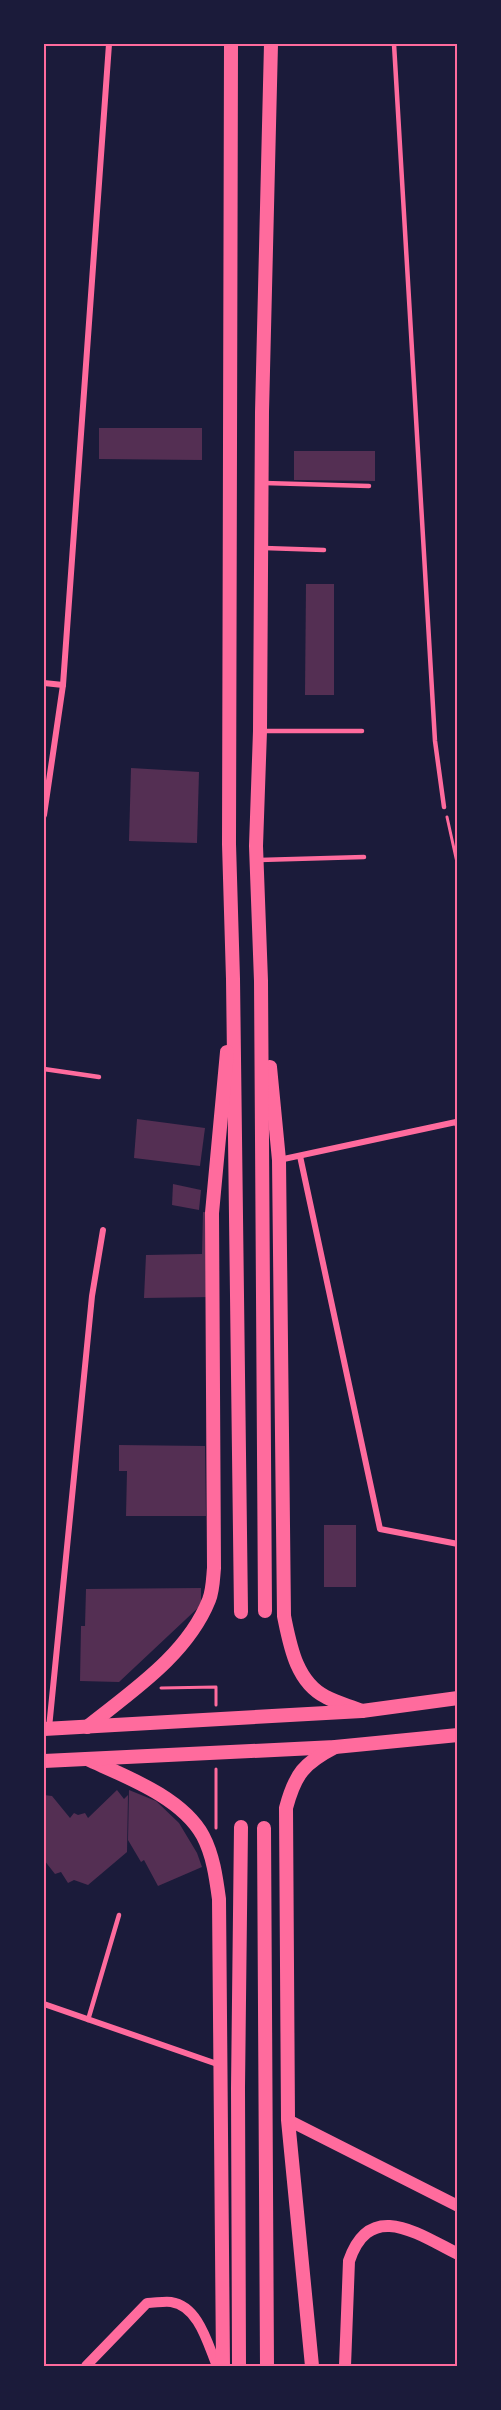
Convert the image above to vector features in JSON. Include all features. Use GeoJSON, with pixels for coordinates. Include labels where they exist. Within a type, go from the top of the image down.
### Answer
{"type":"FeatureCollection","features":[{"type":"Feature","properties":{"kind":"main road"},"geometry":{"type":"LineString","coordinates":[[231,44],[229,844],[233,978],[241,1612]]}},
{"type":"Feature","properties":{"kind":"main road"},"geometry":{"type":"LineString","coordinates":[[265,1611],[261,981],[256,860],[260,731],[261,483],[271,44]]}},
{"type":"Feature","properties":{"kind":"main road"},"geometry":{"type":"LineString","coordinates":[[87,1726],[181,1647],[196,1626],[210,1598],[214,1568],[212,1213],[233,978]]}},
{"type":"Feature","properties":{"kind":"main road"},"geometry":{"type":"LineString","coordinates":[[261,981],[279,1160],[284,1616],[290,1647],[297,1665],[308,1682],[324,1697],[362,1711]]}},
{"type":"Feature","properties":{"kind":"main road"},"geometry":{"type":"LineString","coordinates":[[46,1729],[362,1711],[458,1698]]}},
{"type":"Feature","properties":{"kind":"main road"},"geometry":{"type":"LineString","coordinates":[[44,1761],[335,1747],[458,1735]]}},
{"type":"Feature","properties":{"kind":"main road"},"geometry":{"type":"LineString","coordinates":[[312,2367],[288,2120],[286,1808],[291,1788],[301,1770],[314,1758],[335,1747]]}},
{"type":"Feature","properties":{"kind":"main road"},"geometry":{"type":"LineString","coordinates":[[87,1759],[160,1795],[182,1811],[202,1835],[215,1870],[219,1899],[223,2367]]}},
{"type":"Feature","properties":{"kind":"main road"},"geometry":{"type":"LineString","coordinates":[[239,2367],[238,2088],[241,1827]]}},
{"type":"Feature","properties":{"kind":"main road"},"geometry":{"type":"LineString","coordinates":[[264,1828],[267,2367]]}},
{"type":"Feature","properties":{"kind":"main road"},"geometry":{"type":"LineString","coordinates":[[288,2120],[458,2206]]}},
{"type":"Feature","properties":{"kind":"main road"},"geometry":{"type":"LineString","coordinates":[[345,2367],[349,2261],[355,2246],[365,2234],[379,2227],[394,2225],[409,2229],[458,2254]]}},
{"type":"Feature","properties":{"kind":"street"},"geometry":{"type":"LineString","coordinates":[[44,815],[63,685],[108,44]]}},
{"type":"Feature","properties":{"kind":"street"},"geometry":{"type":"LineString","coordinates":[[44,684],[63,685]]}},
{"type":"Feature","properties":{"kind":"street"},"geometry":{"type":"LineString","coordinates":[[279,1160],[457,1123]]}},
{"type":"Feature","properties":{"kind":"street"},"geometry":{"type":"LineString","coordinates":[[300,1156],[380,1529],[458,1544]]}},
{"type":"Feature","properties":{"kind":"street"},"geometry":{"type":"LineString","coordinates":[[46,1729],[92,1296],[103,1230]]}},
{"type":"Feature","properties":{"kind":"street"},"geometry":{"type":"LineString","coordinates":[[44,2004],[220,2065]]}},
{"type":"Feature","properties":{"kind":"street"},"geometry":{"type":"LineString","coordinates":[[86,2367],[147,2303],[172,2302],[189,2310],[202,2331],[216,2367]]}},
{"type":"Feature","properties":{"kind":"lane"},"geometry":{"type":"LineString","coordinates":[[394,44],[435,741],[444,807]]}},
{"type":"Feature","properties":{"kind":"lane"},"geometry":{"type":"LineString","coordinates":[[261,483],[369,486]]}},
{"type":"Feature","properties":{"kind":"lane"},"geometry":{"type":"LineString","coordinates":[[262,548],[324,550]]}},
{"type":"Feature","properties":{"kind":"lane"},"geometry":{"type":"LineString","coordinates":[[260,731],[362,731]]}},
{"type":"Feature","properties":{"kind":"lane"},"geometry":{"type":"LineString","coordinates":[[256,860],[364,857]]}},
{"type":"Feature","properties":{"kind":"lane"},"geometry":{"type":"LineString","coordinates":[[44,1069],[99,1077]]}},
{"type":"Feature","properties":{"kind":"lane"},"geometry":{"type":"LineString","coordinates":[[88,2020],[119,1915]]}},
{"type":"Feature","properties":{"kind":"path"},"geometry":{"type":"LineString","coordinates":[[444,807],[458,867]]}},
{"type":"Feature","properties":{"kind":"building"},"geometry":{"type":"Polygon","coordinates":[[[99,428],[202,428],[202,460],[99,459],[99,428]]]}},
{"type":"Feature","properties":{"kind":"building"},"geometry":{"type":"Polygon","coordinates":[[[294,451],[375,451],[375,481],[294,480],[294,451]]]}},
{"type":"Feature","properties":{"kind":"building"},"geometry":{"type":"Polygon","coordinates":[[[306,584],[334,584],[334,695],[305,695],[306,584]]]}},
{"type":"Feature","properties":{"kind":"building"},"geometry":{"type":"Polygon","coordinates":[[[131,768],[199,772],[197,843],[129,841],[131,768]]]}},
{"type":"Feature","properties":{"kind":"building"},"geometry":{"type":"Polygon","coordinates":[[[137,1119],[205,1128],[200,1166],[134,1158],[137,1119]]]}},
{"type":"Feature","properties":{"kind":"building"},"geometry":{"type":"Polygon","coordinates":[[[173,1184],[201,1190],[199,1210],[172,1205],[173,1184]]]}},
{"type":"Feature","properties":{"kind":"building"},"geometry":{"type":"Polygon","coordinates":[[[203,1212],[212,1213],[212,1297],[144,1298],[146,1255],[202,1254],[203,1212]]]}},
{"type":"Feature","properties":{"kind":"building"},"geometry":{"type":"Polygon","coordinates":[[[119,1445],[205,1446],[206,1516],[126,1516],[127,1471],[119,1471],[119,1445]]]}},
{"type":"Feature","properties":{"kind":"building"},"geometry":{"type":"Polygon","coordinates":[[[324,1525],[356,1525],[356,1587],[324,1587],[324,1525]]]}},
{"type":"Feature","properties":{"kind":"building"},"geometry":{"type":"Polygon","coordinates":[[[201,1588],[201,1605],[119,1682],[80,1681],[81,1626],[85,1626],[86,1589],[201,1588]]]}},
{"type":"Feature","properties":{"kind":"building"},"geometry":{"type":"Polygon","coordinates":[[[117,1790],[124,1799],[128,1795],[127,1852],[88,1885],[74,1880],[68,1883],[61,1872],[55,1874],[44,1860],[44,1795],[52,1796],[70,1818],[74,1813],[78,1815],[85,1813],[88,1818],[117,1790]]]}},
{"type":"Feature","properties":{"kind":"building"},"geometry":{"type":"Polygon","coordinates":[[[129,1790],[156,1801],[179,1823],[197,1853],[202,1867],[158,1886],[144,1860],[141,1862],[128,1840],[129,1790]]]}}]}
